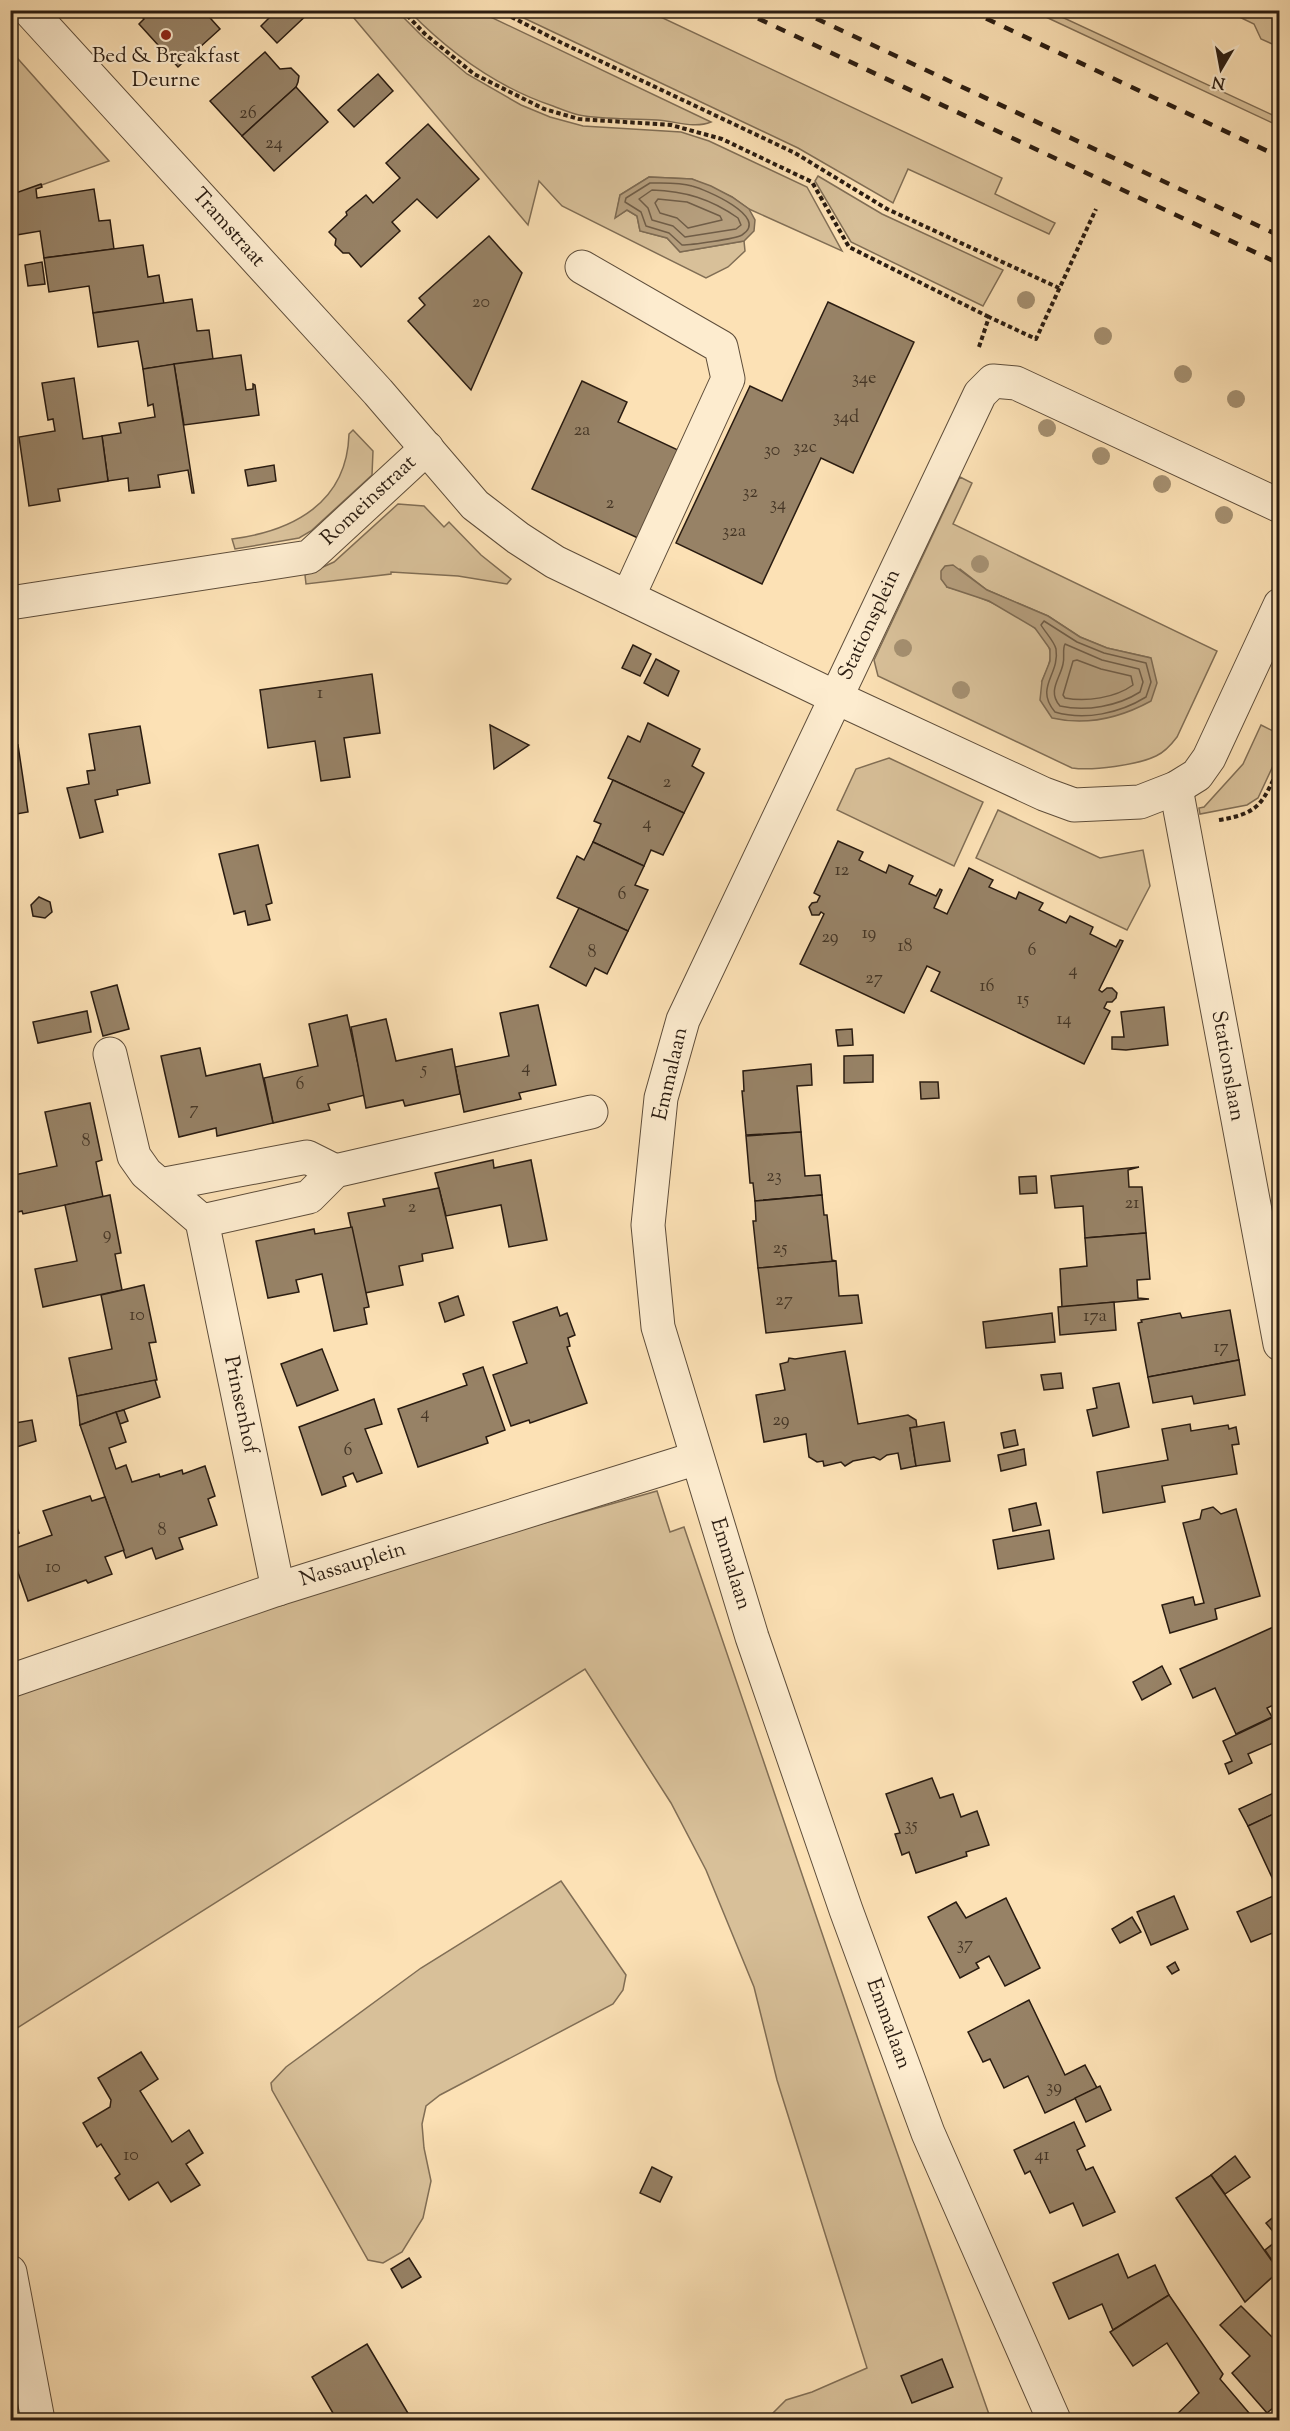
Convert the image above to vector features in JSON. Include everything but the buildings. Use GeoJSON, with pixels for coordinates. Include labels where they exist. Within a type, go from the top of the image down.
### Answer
{"type":"FeatureCollection","features":[{"type":"Feature","properties":{"kind":"street","name":"Tramstraat"},"geometry":{"type":"LineString","coordinates":[[29,10],[427,448]]}},
{"type":"Feature","properties":{"kind":"street"},"geometry":{"type":"LineString","coordinates":[[582,267],[721,347],[728,379],[628,597]]}},
{"type":"Feature","properties":{"kind":"street"},"geometry":{"type":"LineString","coordinates":[[993,381],[1017,383],[1280,506]]}},
{"type":"Feature","properties":{"kind":"street","name":"Stationsplein"},"geometry":{"type":"LineString","coordinates":[[993,381],[980,394],[836,698],[1044,794],[1074,805],[1140,801],[1176,788],[1197,775],[1209,758],[1280,605]]}},
{"type":"Feature","properties":{"kind":"street","name":"Romeinstraat"},"geometry":{"type":"LineString","coordinates":[[10,603],[309,557],[427,448],[475,505],[518,538],[555,562],[836,698]]}},
{"type":"Feature","properties":{"kind":"street","name":"Emmalaan"},"geometry":{"type":"LineString","coordinates":[[836,698],[683,1020],[660,1098],[648,1225],[658,1327],[753,1637],[846,1910],[928,2133],[1053,2421]]}},
{"type":"Feature","properties":{"kind":"street","name":"Stationslaan"},"geometry":{"type":"LineString","coordinates":[[1176,788],[1280,1344]]}},
{"type":"Feature","properties":{"kind":"street"},"geometry":{"type":"LineString","coordinates":[[110,1054],[134,1156],[146,1173],[202,1221],[309,1197],[335,1171],[591,1112]]}},
{"type":"Feature","properties":{"kind":"street"},"geometry":{"type":"LineString","coordinates":[[160,1185],[307,1157],[335,1171]]}},
{"type":"Feature","properties":{"kind":"street","name":"Prinsenhof"},"geometry":{"type":"LineString","coordinates":[[202,1221],[278,1589]]}},
{"type":"Feature","properties":{"kind":"street","name":"Nassauplein"},"geometry":{"type":"LineString","coordinates":[[10,1681],[278,1589],[698,1458]]}},
{"type":"Feature","properties":{"kind":"street"},"geometry":{"type":"LineString","coordinates":[[10,2272],[38,2421]]}},
{"type":"Feature","properties":{"kind":"path"},"geometry":{"type":"LineString","coordinates":[[402,10],[425,34],[474,74],[544,109],[579,119],[670,125],[722,140],[812,182],[849,248],[1036,339],[1096,209]]}},
{"type":"Feature","properties":{"kind":"path"},"geometry":{"type":"LineString","coordinates":[[498,10],[560,42],[795,153],[887,210],[1059,288]]}},
{"type":"Feature","properties":{"kind":"path"},"geometry":{"type":"LineString","coordinates":[[989,317],[978,345],[993,381]]}},
{"type":"Feature","properties":{"kind":"path"},"geometry":{"type":"LineString","coordinates":[[1182,827],[1239,817],[1254,810],[1263,801],[1280,766]]}},
{"type":"Feature","properties":{"kind":"shaded area"},"geometry":{"type":"Polygon","coordinates":[[[348,11],[397,11],[423,37],[467,74],[521,105],[550,117],[583,126],[681,132],[709,141],[807,187],[842,251],[749,209],[732,197],[692,179],[649,177],[620,195],[616,217],[627,210],[637,216],[640,231],[667,238],[680,252],[744,241],[745,251],[728,267],[706,278],[562,206],[539,181],[528,225],[348,11]]]}},
{"type":"Feature","properties":{"kind":"shaded area"},"geometry":{"type":"Polygon","coordinates":[[[409,11],[478,11],[711,122],[691,125],[657,120],[598,118],[566,111],[493,79],[458,55],[409,11]]]}},
{"type":"Feature","properties":{"kind":"shaded area"},"geometry":{"type":"Polygon","coordinates":[[[509,11],[648,11],[1002,178],[995,194],[1055,223],[1049,234],[908,169],[893,203],[798,148],[509,11]]]}},
{"type":"Feature","properties":{"kind":"shaded area"},"geometry":{"type":"Polygon","coordinates":[[[1033,11],[1049,11],[1279,118],[1279,126],[1033,11]]]}},
{"type":"Feature","properties":{"kind":"shaded area"},"geometry":{"type":"Polygon","coordinates":[[[1227,11],[1279,11],[1279,47],[1261,39],[1254,24],[1227,11]]]}},
{"type":"Feature","properties":{"kind":"shaded area"},"geometry":{"type":"Polygon","coordinates":[[[11,51],[109,161],[11,196],[11,51]]]}},
{"type":"Feature","properties":{"kind":"shaded area"},"geometry":{"type":"Polygon","coordinates":[[[818,176],[882,214],[1003,270],[983,306],[851,242],[815,181],[818,176]]]}},
{"type":"Feature","properties":{"kind":"shaded area"},"geometry":{"type":"Polygon","coordinates":[[[353,430],[373,451],[372,475],[311,531],[299,538],[235,549],[232,539],[276,529],[313,509],[327,495],[338,478],[346,458],[349,434],[353,430]]]}},
{"type":"Feature","properties":{"kind":"shaded area"},"geometry":{"type":"Polygon","coordinates":[[[960,477],[972,483],[953,524],[1217,651],[1177,737],[1168,748],[1156,756],[1138,762],[1091,769],[1072,768],[878,676],[874,660],[960,477]],[[960,569],[947,587],[990,602],[1035,628],[1045,639],[1050,651],[1049,663],[1042,681],[1151,658],[1107,648],[1080,637],[1048,616],[987,590],[960,569]]]}},
{"type":"Feature","properties":{"kind":"shaded area"},"geometry":{"type":"Polygon","coordinates":[[[398,504],[424,506],[444,527],[449,522],[481,555],[511,579],[507,584],[458,576],[391,572],[391,574],[306,584],[305,575],[334,562],[398,504]]]}},
{"type":"Feature","properties":{"kind":"shaded area"},"geometry":{"type":"Polygon","coordinates":[[[1261,725],[1279,734],[1279,753],[1258,798],[1247,805],[1200,814],[1199,808],[1204,807],[1243,764],[1261,725]]]}},
{"type":"Feature","properties":{"kind":"shaded area"},"geometry":{"type":"Polygon","coordinates":[[[889,758],[983,802],[954,866],[837,810],[856,769],[889,758]]]}},
{"type":"Feature","properties":{"kind":"shaded area"},"geometry":{"type":"Polygon","coordinates":[[[998,810],[1100,858],[1143,850],[1150,886],[1127,930],[976,858],[998,810]]]}},
{"type":"Feature","properties":{"kind":"shaded area"},"geometry":{"type":"Polygon","coordinates":[[[657,1491],[670,1532],[684,1527],[880,2104],[991,2420],[766,2420],[786,2400],[812,2392],[867,2368],[777,2080],[754,1987],[706,1870],[671,1803],[585,1669],[11,2032],[11,1692],[315,1588],[657,1491]]]}},
{"type":"Feature","properties":{"kind":"shaded area"},"geometry":{"type":"Polygon","coordinates":[[[561,1881],[626,1975],[623,1990],[613,2004],[440,2095],[426,2106],[422,2124],[431,2181],[423,2218],[402,2252],[383,2263],[368,2260],[272,2090],[271,2083],[286,2067],[421,1968],[561,1881]]]}},
{"type":"Feature","properties":{"kind":"water"},"geometry":{"type":"Polygon","coordinates":[[[649,177],[692,179],[711,186],[749,209],[755,220],[754,231],[744,241],[680,252],[667,238],[640,231],[637,216],[627,210],[615,218],[620,195],[649,177]]]}},
{"type":"Feature","properties":{"kind":"water"},"geometry":{"type":"Polygon","coordinates":[[[953,565],[987,590],[1048,616],[1080,637],[1107,648],[1151,658],[1157,683],[1151,701],[1127,712],[1103,719],[1078,721],[1052,718],[1040,700],[1042,681],[1050,661],[1050,649],[1035,628],[989,601],[947,587],[941,579],[941,571],[945,566],[953,565]]]}},
{"type":"Feature","properties":{"kind":"railway"},"geometry":{"type":"LineString","coordinates":[[740,10],[1280,264]]}},
{"type":"Feature","properties":{"kind":"railway"},"geometry":{"type":"LineString","coordinates":[[798,10],[1280,236]]}},
{"type":"Feature","properties":{"kind":"railway"},"geometry":{"type":"LineString","coordinates":[[968,10],[1280,157]]}},
{"type":"Feature","properties":{"kind":"place","name":"Bed & Breakfast Deurne"},"geometry":{"type":"Point","coordinates":[166,35]}}]}
